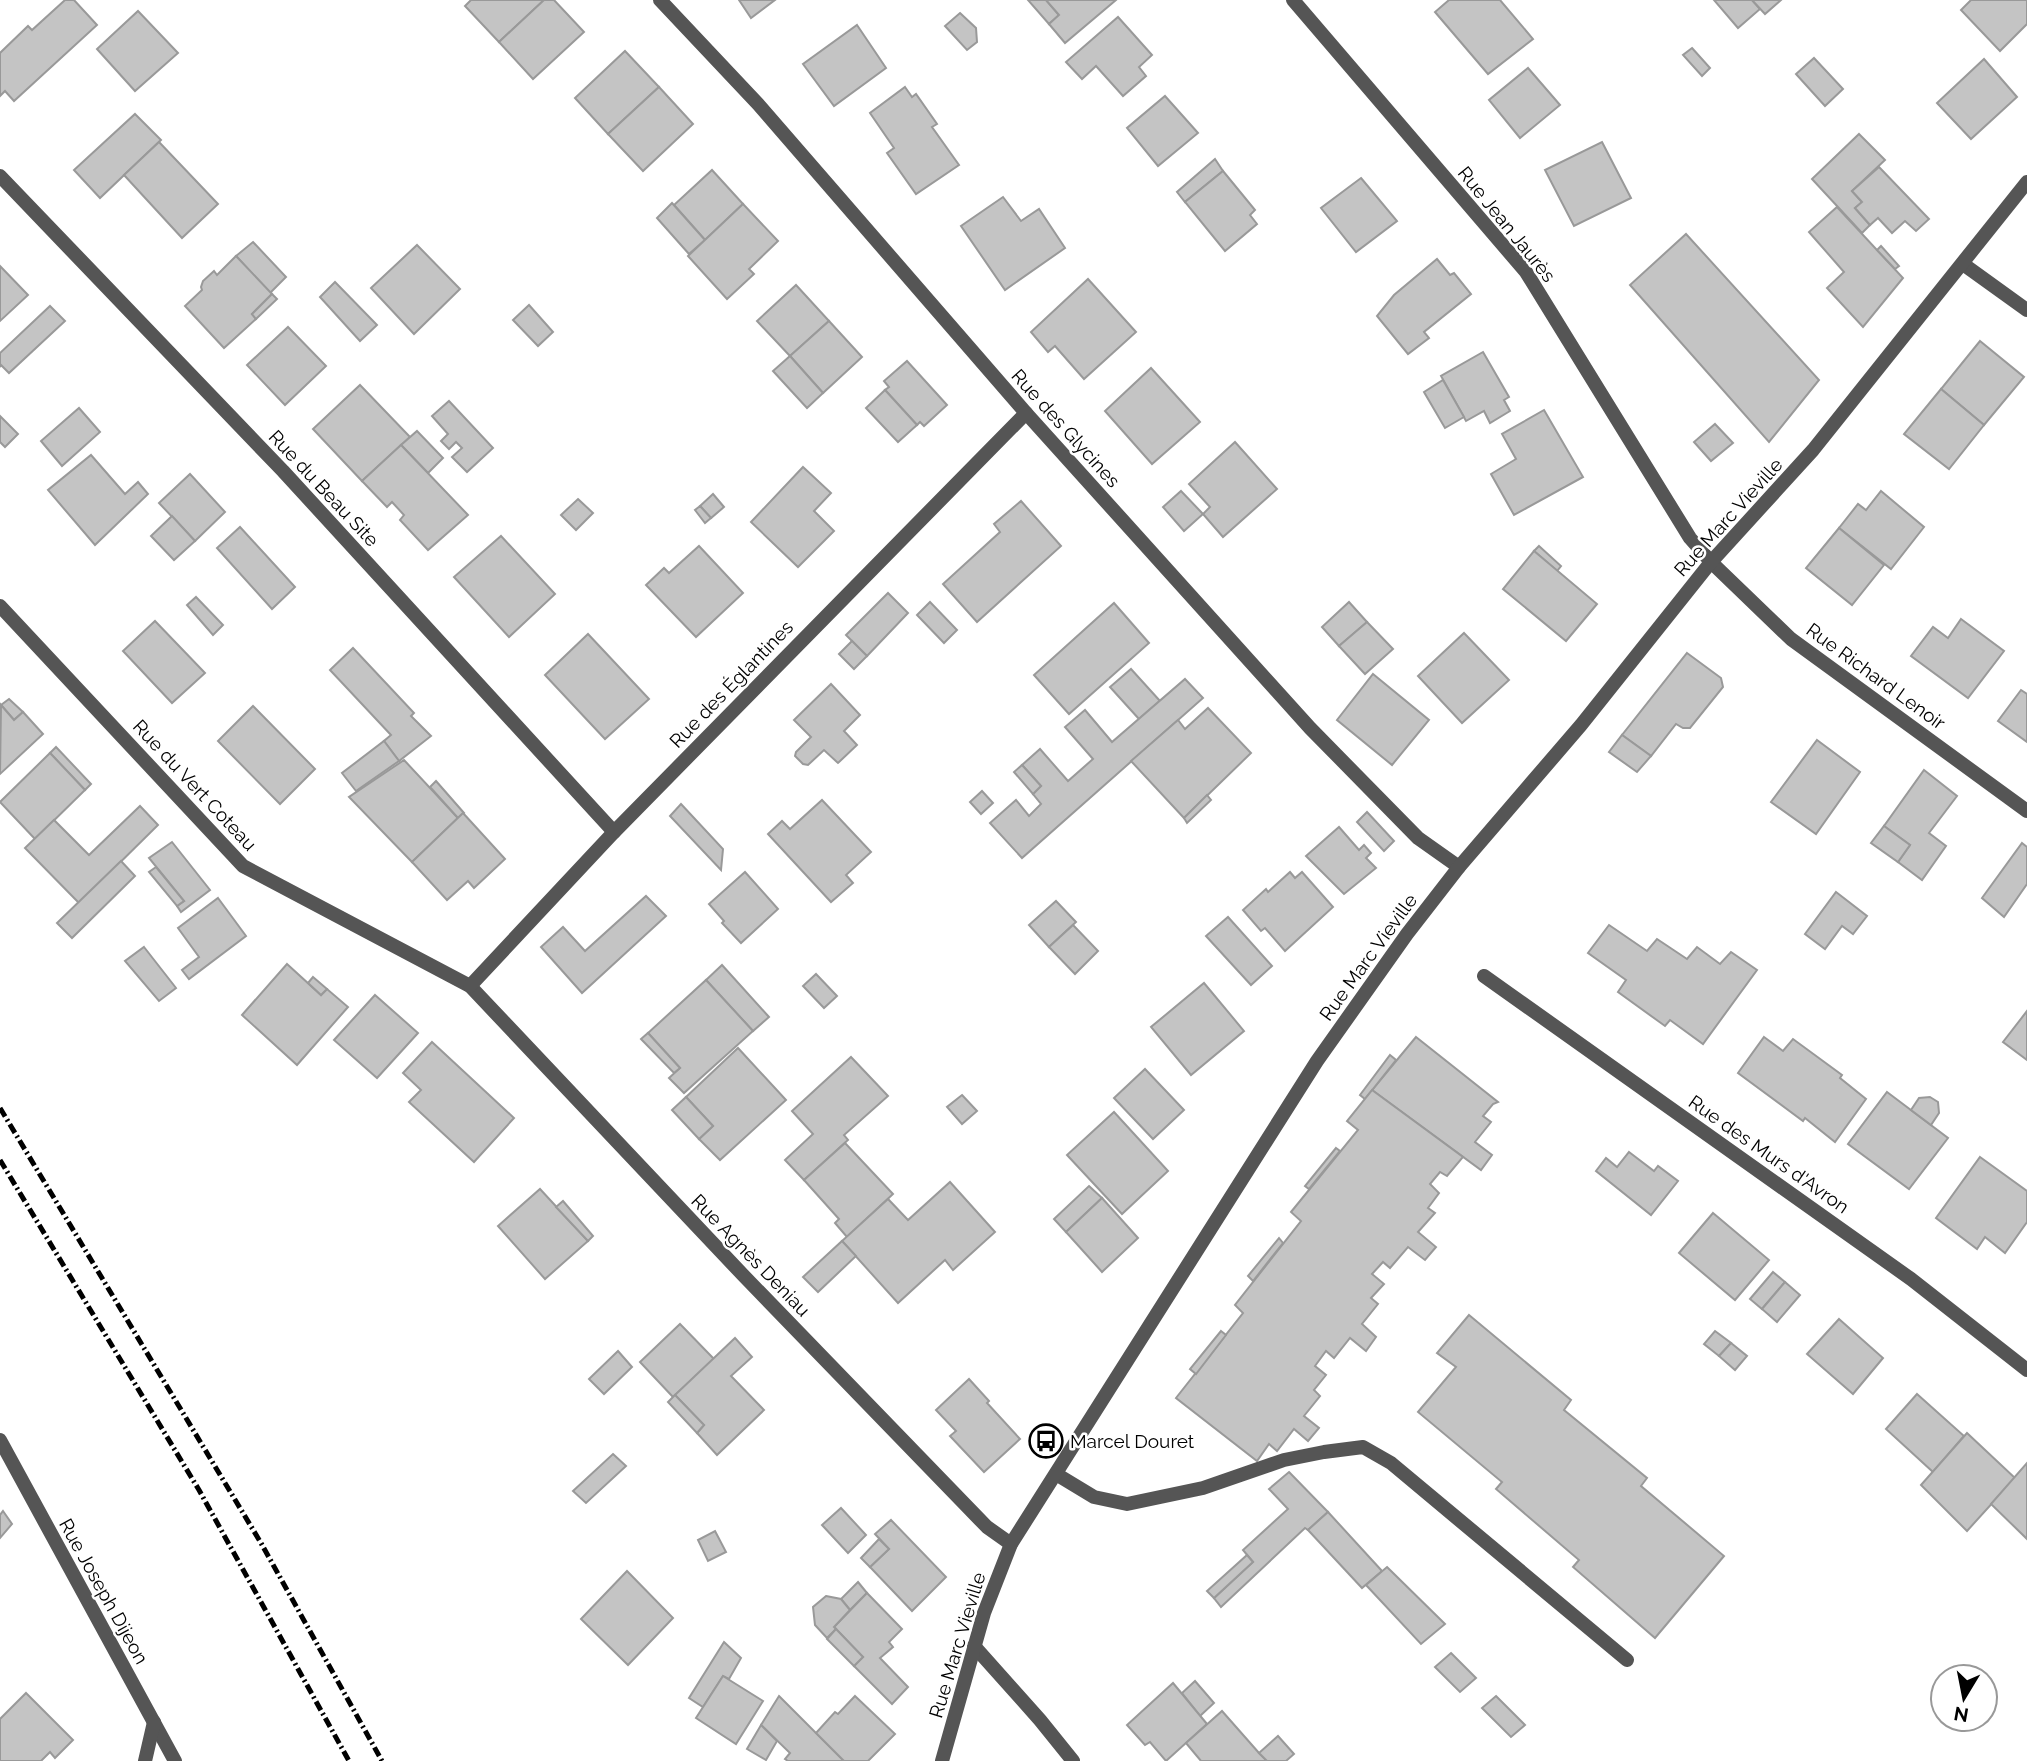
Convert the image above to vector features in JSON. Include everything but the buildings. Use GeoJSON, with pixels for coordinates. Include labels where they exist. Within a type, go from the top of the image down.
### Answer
{"type":"FeatureCollection","features":[{"type":"Feature","properties":{"kind":"street","name":"Rue des Glycines"},"geometry":{"type":"LineString","coordinates":[[660,0],[758,104],[1026,413],[1311,728],[1418,838],[1458,867]]}},
{"type":"Feature","properties":{"kind":"street","name":"Rue Jean Jaurès"},"geometry":{"type":"LineString","coordinates":[[1293,0],[1526,272],[1690,538],[1711,562]]}},
{"type":"Feature","properties":{"kind":"street","name":"Rue du Beau Site"},"geometry":{"type":"LineString","coordinates":[[0,176],[283,471],[614,832]]}},
{"type":"Feature","properties":{"kind":"street","name":"Rue Marc Vieville"},"geometry":{"type":"LineString","coordinates":[[942,1761],[984,1612],[1011,1544],[1317,1061],[1458,867],[1581,724],[1711,562],[1813,450],[2027,182]]}},
{"type":"Feature","properties":{"kind":"street"},"geometry":{"type":"LineString","coordinates":[[1964,264],[2027,310]]}},
{"type":"Feature","properties":{"kind":"street","name":"Rue des Églantines"},"geometry":{"type":"LineString","coordinates":[[470,986],[614,832],[1026,413]]}},
{"type":"Feature","properties":{"kind":"street","name":"Rue Richard Lenoir"},"geometry":{"type":"LineString","coordinates":[[1711,562],[1791,639],[2027,811]]}},
{"type":"Feature","properties":{"kind":"street","name":"Rue du Vert Coteau"},"geometry":{"type":"LineString","coordinates":[[0,606],[243,866],[470,986]]}},
{"type":"Feature","properties":{"kind":"street","name":"Rue des Murs d'Avron"},"geometry":{"type":"LineString","coordinates":[[1484,976],[1911,1279],[2027,1370]]}},
{"type":"Feature","properties":{"kind":"street","name":"Rue Agnès Deniau"},"geometry":{"type":"LineString","coordinates":[[470,986],[743,1275],[987,1527],[1011,1544]]}},
{"type":"Feature","properties":{"kind":"street","name":"Rue Joseph Dijeon"},"geometry":{"type":"LineString","coordinates":[[0,1440],[173,1757]]}},
{"type":"Feature","properties":{"kind":"street"},"geometry":{"type":"LineString","coordinates":[[1056,1474],[1094,1497],[1127,1504],[1203,1488],[1284,1460],[1363,1447],[1391,1463],[1627,1660]]}},
{"type":"Feature","properties":{"kind":"street"},"geometry":{"type":"LineString","coordinates":[[974,1646],[1073,1761]]}},
{"type":"Feature","properties":{"kind":"street"},"geometry":{"type":"LineString","coordinates":[[145,1761],[154,1722]]}},
{"type":"Feature","properties":{"kind":"railway"},"geometry":{"type":"LineString","coordinates":[[0,1108],[261,1543],[382,1761]]}},
{"type":"Feature","properties":{"kind":"railway"},"geometry":{"type":"LineString","coordinates":[[0,1160],[199,1490],[349,1761]]}},
{"type":"Feature","properties":{"kind":"place","name":"Marcel Douret"},"geometry":{"type":"Point","coordinates":[1046,1441]}}]}
